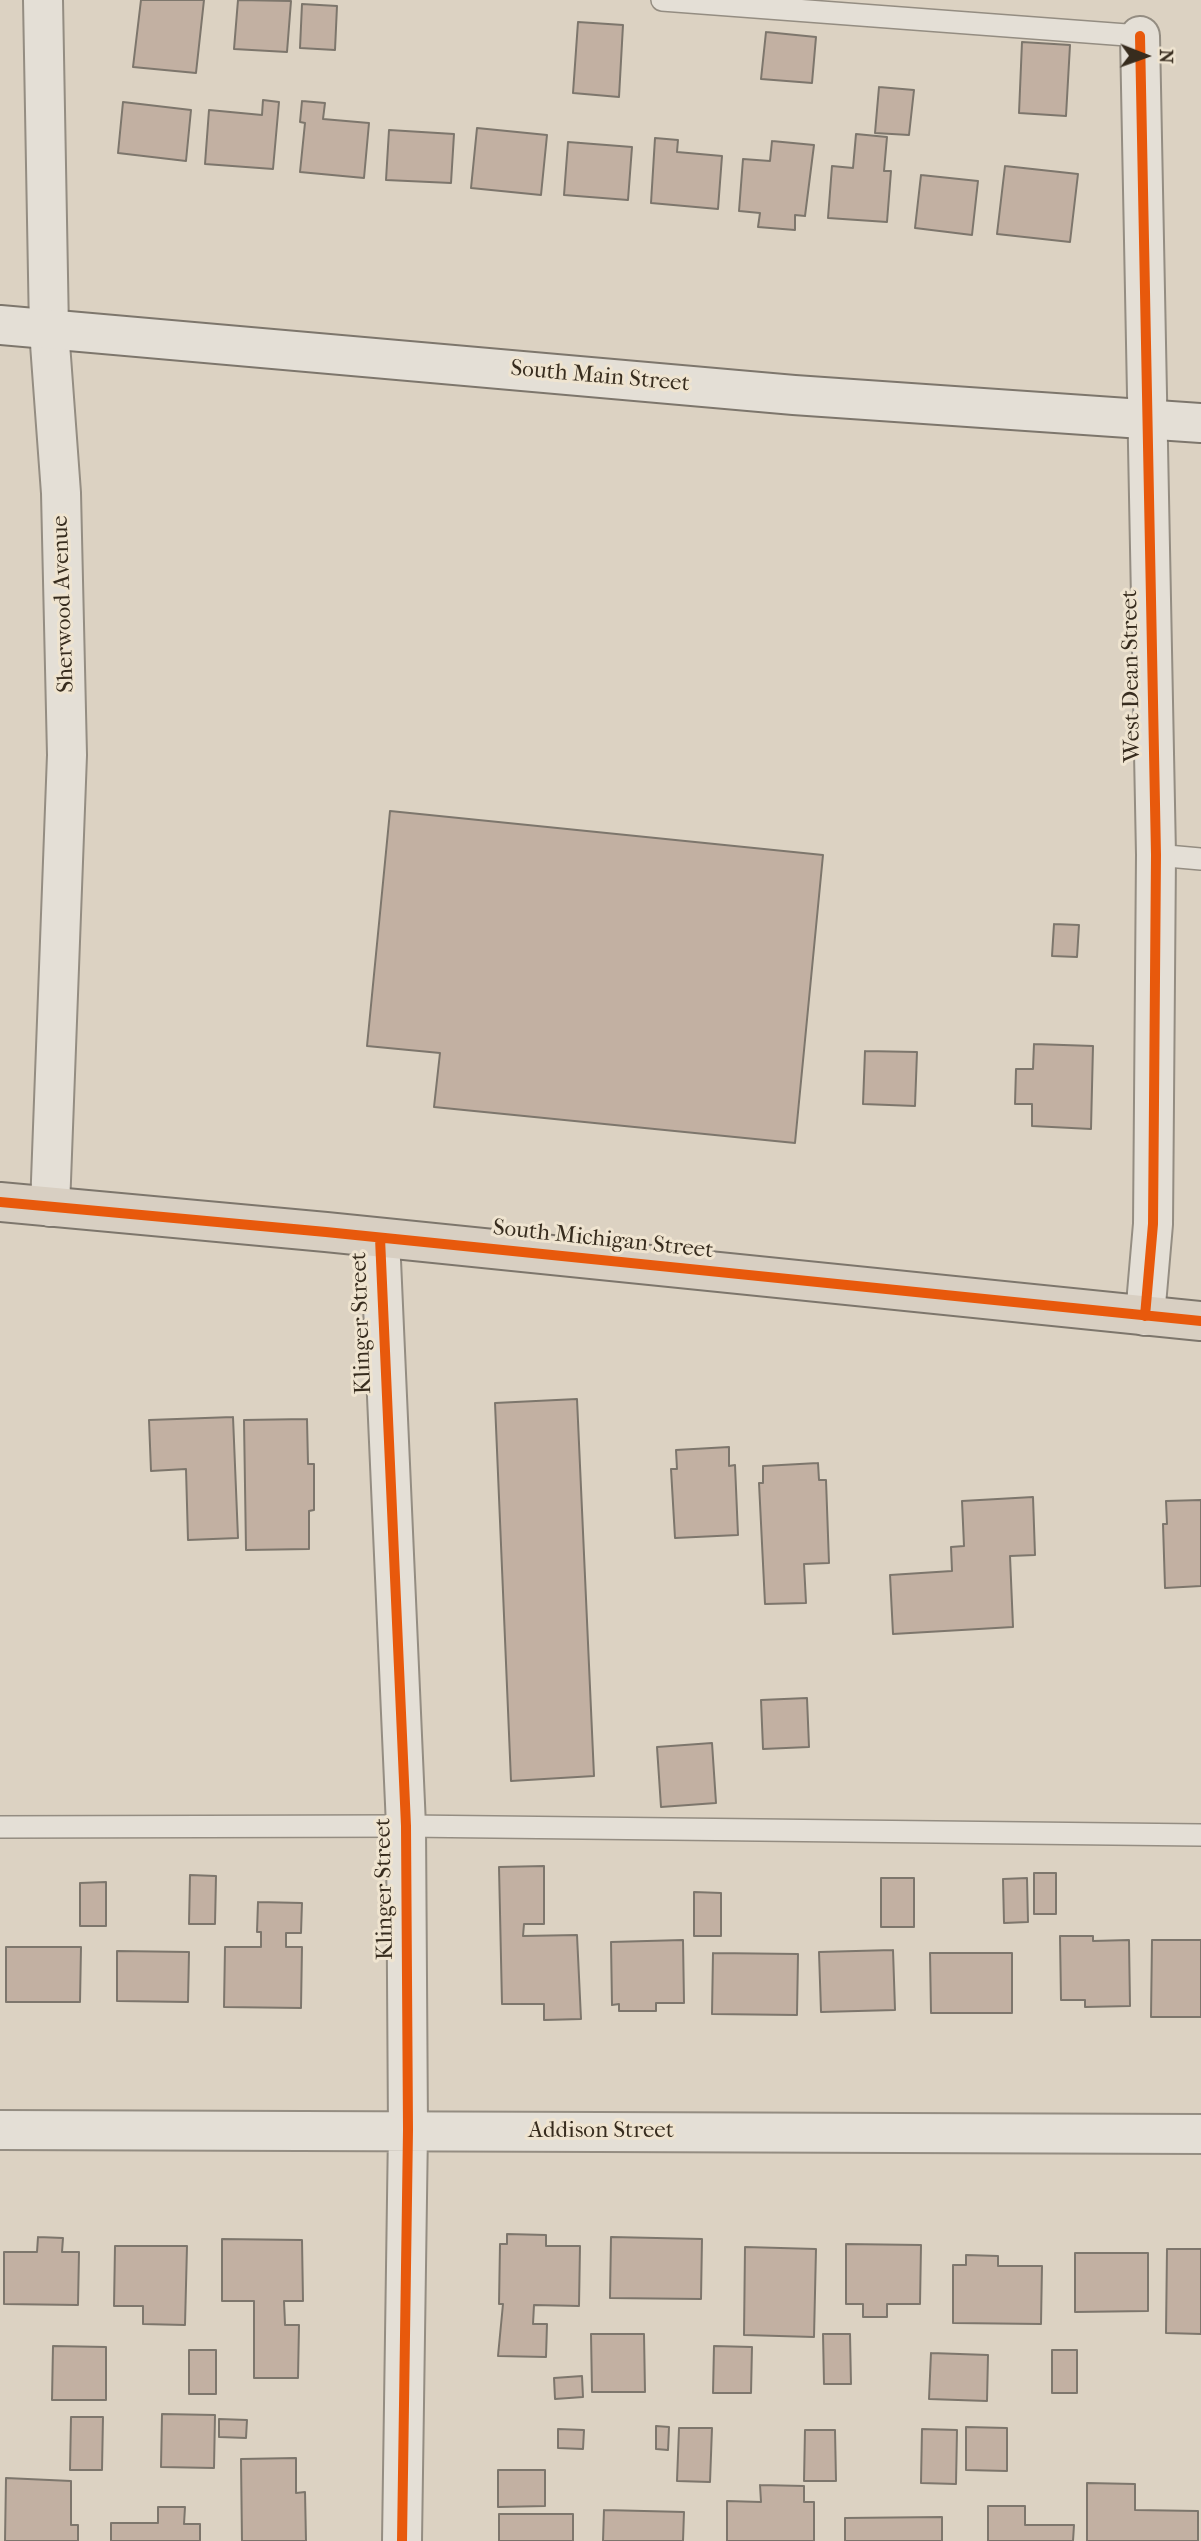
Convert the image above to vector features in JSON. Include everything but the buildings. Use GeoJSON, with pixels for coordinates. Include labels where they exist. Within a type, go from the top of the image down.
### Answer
{"type":"FeatureCollection","features":[{"type":"Feature","properties":{"kind":"main road","name":"South Michigan Street"},"geometry":{"type":"LineString","coordinates":[[0,1202],[1201,1321]]}},
{"type":"Feature","properties":{"kind":"street","name":"Sherwood Avenue"},"geometry":{"type":"LineString","coordinates":[[43,0],[49,330],[61,493],[67,755],[50,1207]]}},
{"type":"Feature","properties":{"kind":"street","name":"West Dean Street"},"geometry":{"type":"LineString","coordinates":[[1140,36],[1156,855],[1153,1224],[1145,1316]]}},
{"type":"Feature","properties":{"kind":"street","name":"South Main Street"},"geometry":{"type":"LineString","coordinates":[[0,325],[794,395],[1201,424]]}},
{"type":"Feature","properties":{"kind":"street","name":"Klinger Street"},"geometry":{"type":"LineString","coordinates":[[380,1238],[406,1826],[408,2130],[402,2541]]}},
{"type":"Feature","properties":{"kind":"street","name":"Addison Street"},"geometry":{"type":"LineString","coordinates":[[0,2130],[1201,2134]]}},
{"type":"Feature","properties":{"kind":"lane"},"geometry":{"type":"LineString","coordinates":[[662,0],[1140,36]]}},
{"type":"Feature","properties":{"kind":"lane"},"geometry":{"type":"LineString","coordinates":[[1156,855],[1201,859]]}},
{"type":"Feature","properties":{"kind":"lane"},"geometry":{"type":"LineString","coordinates":[[0,1827],[406,1826],[1201,1835]]}},
{"type":"Feature","properties":{"kind":"cycle path"},"geometry":{"type":"LineString","coordinates":[[1140,36],[1156,855],[1153,1224],[1145,1316]]}},
{"type":"Feature","properties":{"kind":"cycle path"},"geometry":{"type":"LineString","coordinates":[[0,1202],[326,1232],[1201,1321]]}},
{"type":"Feature","properties":{"kind":"cycle path"},"geometry":{"type":"LineString","coordinates":[[380,1238],[406,1826],[408,2130],[402,2541]]}}]}
